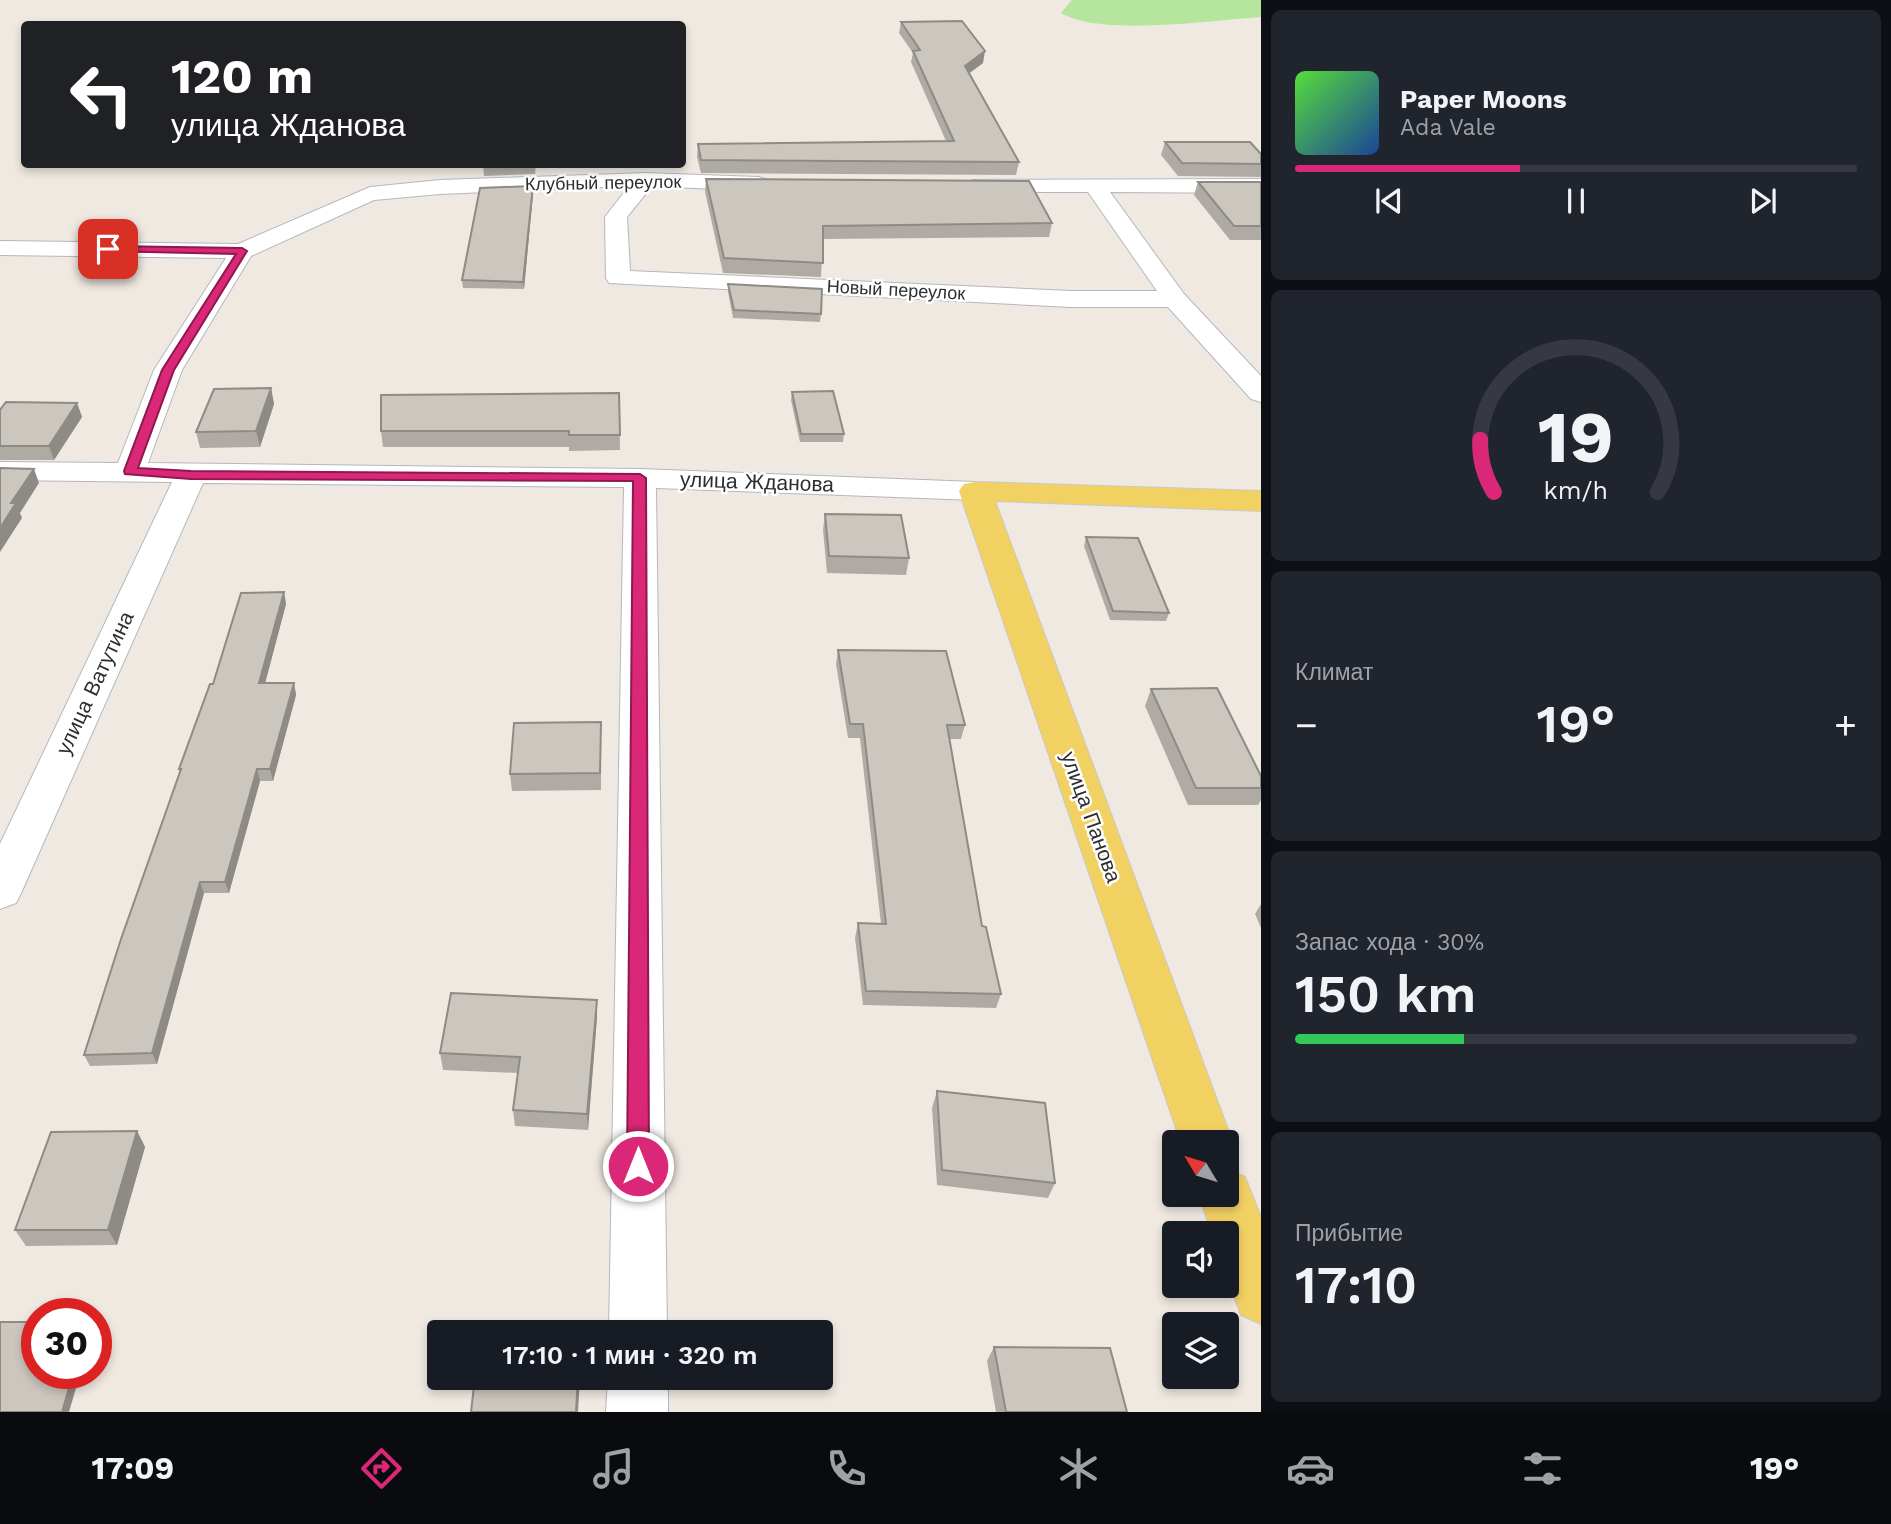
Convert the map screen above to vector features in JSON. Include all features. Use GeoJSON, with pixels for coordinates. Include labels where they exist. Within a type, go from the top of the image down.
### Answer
{"type":"FeatureCollection","features":[{"type":"Feature","properties":{"kind":"main road","name":"улица Жданова"},"geometry":{"type":"LineString","coordinates":[[975,491],[1261,502]]}},
{"type":"Feature","properties":{"kind":"main road","name":"улица Панова"},"geometry":{"type":"LineString","coordinates":[[975,491],[1202,1130]]}},
{"type":"Feature","properties":{"kind":"main road"},"geometry":{"type":"LineString","coordinates":[[1231,1208],[1261,1295]]}},
{"type":"Feature","properties":{"kind":"street","name":"Клубный переулок"},"geometry":{"type":"LineString","coordinates":[[0,248],[242,251],[370,194],[440,187],[646,179],[775,184]]}},
{"type":"Feature","properties":{"kind":"street","name":"Новый переулок"},"geometry":{"type":"LineString","coordinates":[[646,179],[616,217],[618,278],[1071,299],[1175,299]]}},
{"type":"Feature","properties":{"kind":"street"},"geometry":{"type":"LineString","coordinates":[[955,185],[1261,186]]}},
{"type":"Feature","properties":{"kind":"street"},"geometry":{"type":"LineString","coordinates":[[1094,185],[1175,299],[1261,393]]}},
{"type":"Feature","properties":{"kind":"street"},"geometry":{"type":"LineString","coordinates":[[130,471],[168,370],[242,251]]}},
{"type":"Feature","properties":{"kind":"street","name":"улица Жданова"},"geometry":{"type":"LineString","coordinates":[[0,471],[640,478],[975,491]]}},
{"type":"Feature","properties":{"kind":"street","name":"улица Ватутина"},"geometry":{"type":"LineString","coordinates":[[0,891],[191,475]]}},
{"type":"Feature","properties":{"kind":"street"},"geometry":{"type":"LineString","coordinates":[[638,1320],[640,478]]}},
{"type":"Feature","properties":{"kind":"street"},"geometry":{"type":"LineString","coordinates":[[638,1390],[638,1412]]}},
{"type":"Feature","properties":{"kind":"green space"},"geometry":{"type":"Polygon","coordinates":[[[1072,0],[1261,0],[1261,17],[1158,25],[1103,24],[1079,20],[1061,13],[1072,0]]]}},
{"type":"Feature","properties":{"kind":"building"},"geometry":{"type":"Polygon","coordinates":[[[962,21],[985,51],[965,66],[1019,162],[701,160],[698,144],[954,141],[913,51],[920,50],[901,22],[962,21]]]}},
{"type":"Feature","properties":{"kind":"building"},"geometry":{"type":"Polygon","coordinates":[[[1165,142],[1250,142],[1261,154],[1261,164],[1182,163],[1165,142]]]}},
{"type":"Feature","properties":{"kind":"building"},"geometry":{"type":"Polygon","coordinates":[[[706,179],[1029,181],[1052,223],[823,226],[823,263],[724,258],[706,179]]]}},
{"type":"Feature","properties":{"kind":"building"},"geometry":{"type":"Polygon","coordinates":[[[1198,182],[1261,182],[1261,226],[1234,226],[1198,182]]]}},
{"type":"Feature","properties":{"kind":"building"},"geometry":{"type":"Polygon","coordinates":[[[533,186],[523,282],[462,280],[480,188],[533,186]]]}},
{"type":"Feature","properties":{"kind":"building"},"geometry":{"type":"Polygon","coordinates":[[[728,284],[822,289],[821,314],[734,310],[728,284]]]}},
{"type":"Feature","properties":{"kind":"building"},"geometry":{"type":"Polygon","coordinates":[[[271,388],[256,431],[196,432],[214,389],[271,388]]]}},
{"type":"Feature","properties":{"kind":"building"},"geometry":{"type":"Polygon","coordinates":[[[833,391],[844,434],[801,434],[792,392],[833,391]]]}},
{"type":"Feature","properties":{"kind":"building"},"geometry":{"type":"Polygon","coordinates":[[[619,393],[620,435],[569,435],[569,431],[381,431],[381,395],[619,393]]]}},
{"type":"Feature","properties":{"kind":"building"},"geometry":{"type":"Polygon","coordinates":[[[6,402],[77,403],[49,446],[0,446],[0,410],[6,402]]]}},
{"type":"Feature","properties":{"kind":"building"},"geometry":{"type":"Polygon","coordinates":[[[0,468],[34,469],[11,503],[16,503],[0,528],[0,468]]]}},
{"type":"Feature","properties":{"kind":"building"},"geometry":{"type":"Polygon","coordinates":[[[825,514],[901,515],[909,558],[829,556],[825,514]]]}},
{"type":"Feature","properties":{"kind":"building"},"geometry":{"type":"Polygon","coordinates":[[[1086,537],[1138,538],[1169,613],[1113,611],[1086,537]]]}},
{"type":"Feature","properties":{"kind":"building"},"geometry":{"type":"Polygon","coordinates":[[[284,592],[259,683],[294,683],[270,769],[257,769],[225,882],[200,882],[152,1053],[84,1055],[179,769],[210,684],[213,684],[241,593],[284,592]]]}},
{"type":"Feature","properties":{"kind":"building"},"geometry":{"type":"Polygon","coordinates":[[[838,650],[946,651],[965,725],[947,725],[982,926],[986,927],[1001,994],[866,991],[858,923],[886,924],[863,724],[850,724],[838,650]]]}},
{"type":"Feature","properties":{"kind":"building"},"geometry":{"type":"Polygon","coordinates":[[[1217,688],[1261,776],[1261,788],[1196,788],[1151,689],[1217,688]]]}},
{"type":"Feature","properties":{"kind":"building"},"geometry":{"type":"Polygon","coordinates":[[[601,722],[600,773],[510,774],[514,723],[601,722]]]}},
{"type":"Feature","properties":{"kind":"building"},"geometry":{"type":"Polygon","coordinates":[[[451,993],[597,1000],[587,1114],[513,1110],[520,1057],[440,1053],[451,993]]]}},
{"type":"Feature","properties":{"kind":"building"},"geometry":{"type":"Polygon","coordinates":[[[937,1091],[1045,1103],[1055,1183],[942,1170],[937,1091]]]}},
{"type":"Feature","properties":{"kind":"building"},"geometry":{"type":"Polygon","coordinates":[[[137,1131],[108,1230],[15,1230],[51,1132],[137,1131]]]}},
{"type":"Feature","properties":{"kind":"building"},"geometry":{"type":"Polygon","coordinates":[[[0,1322],[21,1322],[21,1389],[69,1389],[62,1412],[0,1412],[0,1322]]]}},
{"type":"Feature","properties":{"kind":"building"},"geometry":{"type":"Polygon","coordinates":[[[994,1347],[1110,1348],[1127,1412],[1006,1412],[994,1347]]]}},
{"type":"Feature","properties":{"kind":"building"},"geometry":{"type":"Polygon","coordinates":[[[474,1390],[577,1390],[576,1412],[471,1412],[474,1390]]]}},
{"type":"Feature","properties":{"kind":"route"},"geometry":{"type":"LineString","coordinates":[[108,249],[242,251],[168,370],[130,471],[191,475],[640,478],[638,1166]]}}]}
